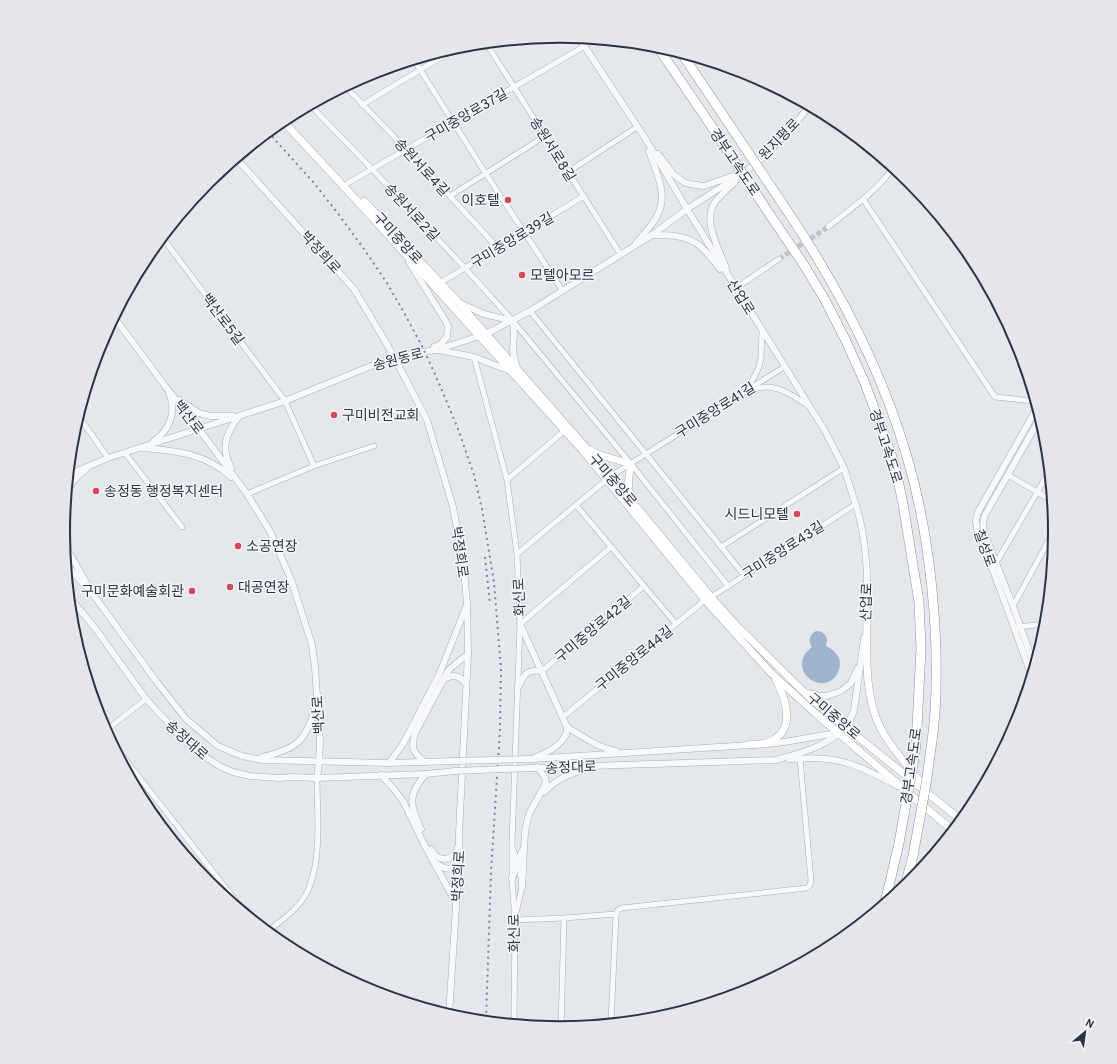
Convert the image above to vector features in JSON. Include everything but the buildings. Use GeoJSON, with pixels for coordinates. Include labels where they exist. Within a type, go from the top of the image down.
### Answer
{"type":"FeatureCollection","features":[{"type":"Feature","properties":{"kind":"highway","name":"경부고속도로"},"geometry":{"type":"LineString","coordinates":[[664,54],[804,265],[825,300],[845,338],[867,388],[894,466],[904,504],[918,602],[921,649],[915,753],[899,844],[887,894]]}},
{"type":"Feature","properties":{"kind":"highway","name":"경부고속도로"},"geometry":{"type":"LineString","coordinates":[[686,60],[784,206],[839,294],[883,386],[907,457],[919,503],[926,544],[937,652],[935,720],[926,784],[908,873]]}},
{"type":"Feature","properties":{"kind":"main road","name":"구미중앙로"},"geometry":{"type":"LineString","coordinates":[[291,123],[458,302],[482,335]]}},
{"type":"Feature","properties":{"kind":"main road","name":"구미중앙로"},"geometry":{"type":"LineString","coordinates":[[287,125],[586,448],[609,478],[770,672],[838,733],[948,827]]}},
{"type":"Feature","properties":{"kind":"main road","name":"구미중앙로"},"geometry":{"type":"LineString","coordinates":[[514,370],[564,431],[631,500],[708,598],[804,692],[956,816]]}},
{"type":"Feature","properties":{"kind":"main road"},"geometry":{"type":"LineString","coordinates":[[586,448],[600,455],[631,464],[628,480],[628,490],[631,500]]}},
{"type":"Feature","properties":{"kind":"main road"},"geometry":{"type":"LineString","coordinates":[[866,611],[868,686],[875,714],[881,728],[893,747],[930,795]]}},
{"type":"Feature","properties":{"kind":"main road"},"geometry":{"type":"LineString","coordinates":[[746,746],[770,742],[777,737],[786,724],[787,715],[784,696],[770,672]]}},
{"type":"Feature","properties":{"kind":"street","name":"구미중앙로37길"},"geometry":{"type":"LineString","coordinates":[[348,183],[585,46]]}},
{"type":"Feature","properties":{"kind":"street","name":"산업로"},"geometry":{"type":"LineString","coordinates":[[585,46],[645,138],[687,209],[825,431],[844,468],[856,504],[862,529],[867,573],[862,661],[854,710],[851,718],[838,733]]}},
{"type":"Feature","properties":{"kind":"street","name":"송원서로8길"},"geometry":{"type":"LineString","coordinates":[[489,48],[621,255]]}},
{"type":"Feature","properties":{"kind":"street"},"geometry":{"type":"LineString","coordinates":[[362,105],[440,58]]}},
{"type":"Feature","properties":{"kind":"street"},"geometry":{"type":"LineString","coordinates":[[417,64],[562,290]]}},
{"type":"Feature","properties":{"kind":"street","name":"송원서로4길"},"geometry":{"type":"LineString","coordinates":[[349,90],[498,248]]}},
{"type":"Feature","properties":{"kind":"street","name":"송원서로2길"},"geometry":{"type":"LineString","coordinates":[[314,109],[465,268],[513,321]]}},
{"type":"Feature","properties":{"kind":"street","name":"원지평로"},"geometry":{"type":"LineString","coordinates":[[687,209],[745,172],[772,149],[805,110]]}},
{"type":"Feature","properties":{"kind":"street"},"geometry":{"type":"LineString","coordinates":[[568,172],[637,127]]}},
{"type":"Feature","properties":{"kind":"street"},"geometry":{"type":"LineString","coordinates":[[450,196],[545,136]]}},
{"type":"Feature","properties":{"kind":"street"},"geometry":{"type":"LineString","coordinates":[[645,138],[674,174],[689,184],[704,186],[745,172]]}},
{"type":"Feature","properties":{"kind":"street"},"geometry":{"type":"LineString","coordinates":[[632,248],[652,224],[661,209],[663,197],[662,188],[645,138]]}},
{"type":"Feature","properties":{"kind":"street","name":"박정희로"},"geometry":{"type":"LineString","coordinates":[[239,161],[354,289],[388,346],[427,420],[453,507],[462,560],[467,603],[468,654],[459,834],[460,861],[449,1008]]}},
{"type":"Feature","properties":{"kind":"street"},"geometry":{"type":"LineString","coordinates":[[734,285],[711,229],[710,218],[714,203],[745,172]]}},
{"type":"Feature","properties":{"kind":"street"},"geometry":{"type":"LineString","coordinates":[[828,227],[863,199],[890,173]]}},
{"type":"Feature","properties":{"kind":"street","name":"구미중앙로39길"},"geometry":{"type":"LineString","coordinates":[[440,283],[584,196]]}},
{"type":"Feature","properties":{"kind":"street"},"geometry":{"type":"LineString","coordinates":[[863,199],[995,397],[1030,401]]}},
{"type":"Feature","properties":{"kind":"street","name":"송원동로"},"geometry":{"type":"LineString","coordinates":[[74,473],[108,458],[285,401],[371,366],[411,354],[436,350],[482,335],[513,321],[530,311],[632,248],[687,209]]}},
{"type":"Feature","properties":{"kind":"street"},"geometry":{"type":"LineString","coordinates":[[652,235],[677,236],[696,244],[707,254],[734,285]]}},
{"type":"Feature","properties":{"kind":"street","name":"백산로5길"},"geometry":{"type":"LineString","coordinates":[[165,242],[285,401]]}},
{"type":"Feature","properties":{"kind":"street"},"geometry":{"type":"LineString","coordinates":[[402,250],[448,326],[448,337],[441,344],[411,354]]}},
{"type":"Feature","properties":{"kind":"street"},"geometry":{"type":"LineString","coordinates":[[734,285],[779,259]]}},
{"type":"Feature","properties":{"kind":"street"},"geometry":{"type":"LineString","coordinates":[[458,302],[484,314],[513,321],[631,464],[728,586]]}},
{"type":"Feature","properties":{"kind":"street"},"geometry":{"type":"LineString","coordinates":[[530,311],[744,575]]}},
{"type":"Feature","properties":{"kind":"street"},"geometry":{"type":"LineString","coordinates":[[436,350],[474,357],[514,370],[513,321]]}},
{"type":"Feature","properties":{"kind":"street","name":"백산로"},"geometry":{"type":"LineString","coordinates":[[117,322],[247,494],[271,533],[292,582],[312,645],[318,701],[320,741],[317,778],[318,842],[315,866],[305,895],[296,907],[272,928]]}},
{"type":"Feature","properties":{"kind":"street"},"geometry":{"type":"LineString","coordinates":[[747,390],[759,367],[761,358],[762,331]]}},
{"type":"Feature","properties":{"kind":"street","name":"화신로"},"geometry":{"type":"LineString","coordinates":[[474,357],[507,480],[517,554],[520,624],[512,842],[512,880],[515,920],[514,1019]]}},
{"type":"Feature","properties":{"kind":"street","name":"구미중앙로41길"},"geometry":{"type":"LineString","coordinates":[[609,478],[784,366]]}},
{"type":"Feature","properties":{"kind":"street","name":"백산로"},"geometry":{"type":"LineString","coordinates":[[165,386],[177,398],[199,413],[210,416],[239,416]]}},
{"type":"Feature","properties":{"kind":"street","name":"백산로"},"geometry":{"type":"LineString","coordinates":[[139,448],[159,438],[168,426],[171,418],[171,402],[170,395],[165,386]]}},
{"type":"Feature","properties":{"kind":"street"},"geometry":{"type":"LineString","coordinates":[[747,390],[765,387],[774,388],[785,392],[809,406]]}},
{"type":"Feature","properties":{"kind":"street"},"geometry":{"type":"LineString","coordinates":[[285,401],[314,466]]}},
{"type":"Feature","properties":{"kind":"street","name":"칠성로"},"geometry":{"type":"LineString","coordinates":[[1031,659],[1008,608],[977,529],[976,520],[978,512],[1033,415]]}},
{"type":"Feature","properties":{"kind":"street","name":"백산로"},"geometry":{"type":"LineString","coordinates":[[239,416],[230,428],[225,445],[229,463],[241,486]]}},
{"type":"Feature","properties":{"kind":"street"},"geometry":{"type":"LineString","coordinates":[[82,421],[108,458]]}},
{"type":"Feature","properties":{"kind":"street","name":"칠성로"},"geometry":{"type":"LineString","coordinates":[[1029,666],[1017,627],[1013,606],[984,532],[983,523],[985,515],[1036,426]]}},
{"type":"Feature","properties":{"kind":"street"},"geometry":{"type":"LineString","coordinates":[[507,480],[564,431]]}},
{"type":"Feature","properties":{"kind":"street"},"geometry":{"type":"LineString","coordinates":[[247,494],[314,466],[374,446]]}},
{"type":"Feature","properties":{"kind":"street","name":"백산로"},"geometry":{"type":"LineString","coordinates":[[139,448],[177,452],[197,456],[215,465],[241,486]]}},
{"type":"Feature","properties":{"kind":"street"},"geometry":{"type":"LineString","coordinates":[[125,453],[182,527]]}},
{"type":"Feature","properties":{"kind":"street"},"geometry":{"type":"LineString","coordinates":[[74,469],[89,466]]}},
{"type":"Feature","properties":{"kind":"street"},"geometry":{"type":"LineString","coordinates":[[73,482],[89,466]]}},
{"type":"Feature","properties":{"kind":"street"},"geometry":{"type":"LineString","coordinates":[[721,547],[844,468]]}},
{"type":"Feature","properties":{"kind":"street"},"geometry":{"type":"LineString","coordinates":[[1008,475],[1046,497]]}},
{"type":"Feature","properties":{"kind":"street"},"geometry":{"type":"LineString","coordinates":[[517,554],[609,478]]}},
{"type":"Feature","properties":{"kind":"street","name":"칠성로"},"geometry":{"type":"LineString","coordinates":[[996,563],[1044,480]]}},
{"type":"Feature","properties":{"kind":"street","name":"구미중앙로43길"},"geometry":{"type":"LineString","coordinates":[[708,598],[856,504]]}},
{"type":"Feature","properties":{"kind":"street","name":"구미중앙로42길"},"geometry":{"type":"LineString","coordinates":[[576,505],[676,624]]}},
{"type":"Feature","properties":{"kind":"street"},"geometry":{"type":"LineString","coordinates":[[1013,606],[1047,543]]}},
{"type":"Feature","properties":{"kind":"street"},"geometry":{"type":"LineString","coordinates":[[531,759],[544,754],[561,742],[566,736],[567,727],[520,624],[611,547]]}},
{"type":"Feature","properties":{"kind":"street"},"geometry":{"type":"LineString","coordinates":[[71,556],[95,597]]}},
{"type":"Feature","properties":{"kind":"street","name":"송정대로"},"geometry":{"type":"LineString","coordinates":[[72,570],[95,597],[156,682],[186,719],[218,746],[242,756],[262,760],[389,764],[531,759],[626,752],[746,746],[787,742],[817,735],[838,733]]}},
{"type":"Feature","properties":{"kind":"street","name":"구미중앙로42길"},"geometry":{"type":"LineString","coordinates":[[542,671],[644,586]]}},
{"type":"Feature","properties":{"kind":"street","name":"구미중앙로44길"},"geometry":{"type":"LineString","coordinates":[[563,717],[708,598]]}},
{"type":"Feature","properties":{"kind":"street"},"geometry":{"type":"LineString","coordinates":[[389,764],[403,744],[441,677],[467,603]]}},
{"type":"Feature","properties":{"kind":"street","name":"송정대로"},"geometry":{"type":"LineString","coordinates":[[75,605],[95,628],[146,699],[182,738],[196,751],[220,767],[232,772],[250,776],[317,778],[426,774],[455,771],[775,760],[815,747],[824,743],[838,733]]}},
{"type":"Feature","properties":{"kind":"street"},"geometry":{"type":"LineString","coordinates":[[1017,627],[1038,625]]}},
{"type":"Feature","properties":{"kind":"street"},"geometry":{"type":"LineString","coordinates":[[424,762],[413,750],[412,743],[415,733],[446,667],[468,654]]}},
{"type":"Feature","properties":{"kind":"street"},"geometry":{"type":"LineString","coordinates":[[804,692],[827,696],[841,691],[851,683],[862,661]]}},
{"type":"Feature","properties":{"kind":"street"},"geometry":{"type":"LineString","coordinates":[[518,687],[525,674],[530,671],[542,671]]}},
{"type":"Feature","properties":{"kind":"street"},"geometry":{"type":"LineString","coordinates":[[441,677],[451,675],[457,676],[466,684]]}},
{"type":"Feature","properties":{"kind":"street"},"geometry":{"type":"LineString","coordinates":[[110,727],[146,699]]}},
{"type":"Feature","properties":{"kind":"street"},"geometry":{"type":"LineString","coordinates":[[256,758],[280,753],[298,742],[305,735],[312,722],[318,701]]}},
{"type":"Feature","properties":{"kind":"street"},"geometry":{"type":"LineString","coordinates":[[567,727],[601,747],[626,752]]}},
{"type":"Feature","properties":{"kind":"street"},"geometry":{"type":"LineString","coordinates":[[775,760],[818,758],[848,763],[905,790]]}},
{"type":"Feature","properties":{"kind":"street"},"geometry":{"type":"LineString","coordinates":[[610,1018],[616,914],[618,910],[622,908],[807,888],[810,885],[811,880],[800,759]]}},
{"type":"Feature","properties":{"kind":"street"},"geometry":{"type":"LineString","coordinates":[[128,763],[232,896]]}},
{"type":"Feature","properties":{"kind":"street"},"geometry":{"type":"LineString","coordinates":[[540,796],[557,780],[578,771],[599,766]]}},
{"type":"Feature","properties":{"kind":"street"},"geometry":{"type":"LineString","coordinates":[[534,768],[545,777],[546,783],[528,818],[525,832],[522,887],[515,920],[616,914]]}},
{"type":"Feature","properties":{"kind":"street"},"geometry":{"type":"LineString","coordinates":[[426,774],[418,782],[413,792],[412,798],[414,814],[434,858],[441,866],[450,869],[457,867],[460,861]]}},
{"type":"Feature","properties":{"kind":"street"},"geometry":{"type":"LineString","coordinates":[[381,775],[403,801],[457,904]]}},
{"type":"Feature","properties":{"kind":"street"},"geometry":{"type":"LineString","coordinates":[[434,858],[444,859],[452,857],[458,848],[459,834]]}},
{"type":"Feature","properties":{"kind":"street","name":"화신로"},"geometry":{"type":"LineString","coordinates":[[512,842],[520,872],[522,887]]}},
{"type":"Feature","properties":{"kind":"street"},"geometry":{"type":"LineString","coordinates":[[512,880],[524,844]]}},
{"type":"Feature","properties":{"kind":"street"},"geometry":{"type":"LineString","coordinates":[[559,1021],[564,918]]}},
{"type":"Feature","properties":{"kind":"water"},"geometry":{"type":"Polygon","coordinates":[[[816,631],[822,632],[826,636],[826,646],[836,653],[840,661],[840,667],[836,676],[829,682],[821,683],[814,681],[803,671],[802,663],[805,655],[812,647],[810,643],[811,636],[816,631]]]}},
{"type":"Feature","properties":{"kind":"tunnel"},"geometry":{"type":"LineString","coordinates":[[779,259],[828,227]]}},
{"type":"Feature","properties":{"kind":"railway"},"geometry":{"type":"LineString","coordinates":[[272,136],[315,184],[364,249],[387,283],[422,346],[439,383],[458,429],[474,475],[482,509],[494,582],[501,670],[500,730],[491,872],[486,1016]]}},
{"type":"Feature","properties":{"kind":"railway"},"geometry":{"type":"LineString","coordinates":[[485,557],[490,605]]}},
{"type":"Feature","properties":{"kind":"place","name":"이호텔"},"geometry":{"type":"Point","coordinates":[508,200]}},
{"type":"Feature","properties":{"kind":"place","name":"모텔아모르"},"geometry":{"type":"Point","coordinates":[522,275]}},
{"type":"Feature","properties":{"kind":"place","name":"구미비전교회"},"geometry":{"type":"Point","coordinates":[334,415]}},
{"type":"Feature","properties":{"kind":"place","name":"송정동 행정복지센터"},"geometry":{"type":"Point","coordinates":[96,491]}},
{"type":"Feature","properties":{"kind":"place","name":"시드니모텔"},"geometry":{"type":"Point","coordinates":[797,514]}},
{"type":"Feature","properties":{"kind":"place","name":"소공연장"},"geometry":{"type":"Point","coordinates":[238,546]}},
{"type":"Feature","properties":{"kind":"place","name":"대공연장"},"geometry":{"type":"Point","coordinates":[230,587]}},
{"type":"Feature","properties":{"kind":"place","name":"구미문화예술회관"},"geometry":{"type":"Point","coordinates":[192,591]}}]}
